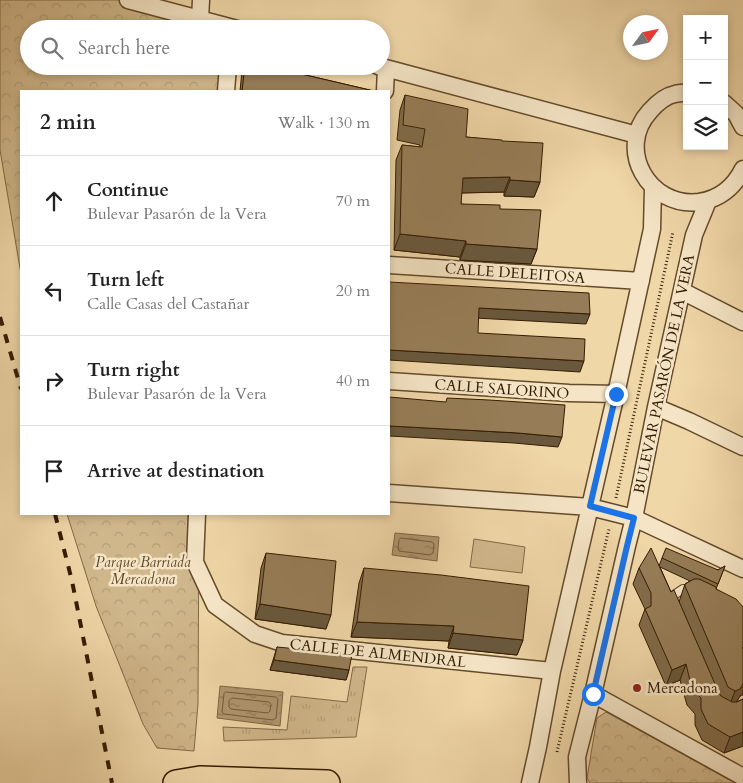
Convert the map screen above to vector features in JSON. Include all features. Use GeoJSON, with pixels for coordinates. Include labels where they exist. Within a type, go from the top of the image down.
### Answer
{"type":"FeatureCollection","features":[{"type":"Feature","properties":{"kind":"main road"},"geometry":{"type":"LineString","coordinates":[[176,783],[200,779],[327,783]]}},
{"type":"Feature","properties":{"kind":"street"},"geometry":{"type":"LineString","coordinates":[[128,0],[204,20]]}},
{"type":"Feature","properties":{"kind":"street"},"geometry":{"type":"LineString","coordinates":[[200,19],[201,0]]}},
{"type":"Feature","properties":{"kind":"street"},"geometry":{"type":"LineString","coordinates":[[390,69],[637,135]]}},
{"type":"Feature","properties":{"kind":"street"},"geometry":{"type":"LineString","coordinates":[[226,90],[227,75]]}},
{"type":"Feature","properties":{"kind":"street"},"geometry":{"type":"LineString","coordinates":[[383,75],[385,90]]}},
{"type":"Feature","properties":{"kind":"street"},"geometry":{"type":"LineString","coordinates":[[683,93],[675,94],[657,103],[644,117],[637,135],[636,154],[642,173],[653,188],[669,199],[688,203],[708,201],[725,192],[738,178],[743,169]]}},
{"type":"Feature","properties":{"kind":"street"},"geometry":{"type":"LineString","coordinates":[[726,105],[736,114],[743,128]]}},
{"type":"Feature","properties":{"kind":"street"},"geometry":{"type":"LineString","coordinates":[[530,783],[552,671],[652,229],[653,188]]}},
{"type":"Feature","properties":{"kind":"street","name":"BULEVAR PASARÓN DE LA VERA"},"geometry":{"type":"LineString","coordinates":[[578,783],[577,757],[634,518],[656,407],[694,236],[708,201]]}},
{"type":"Feature","properties":{"kind":"street","name":"CALLE DELEITOSA"},"geometry":{"type":"LineString","coordinates":[[390,265],[641,281]]}},
{"type":"Feature","properties":{"kind":"street"},"geometry":{"type":"LineString","coordinates":[[682,291],[743,322]]}},
{"type":"Feature","properties":{"kind":"street","name":"CALLE SALORINO"},"geometry":{"type":"LineString","coordinates":[[390,381],[568,393],[616,394]]}},
{"type":"Feature","properties":{"kind":"street"},"geometry":{"type":"LineString","coordinates":[[656,407],[743,448]]}},
{"type":"Feature","properties":{"kind":"street"},"geometry":{"type":"LineString","coordinates":[[390,494],[590,506],[634,518],[743,570]]}},
{"type":"Feature","properties":{"kind":"street","name":"CALLE DE ALMENDRAL"},"geometry":{"type":"LineString","coordinates":[[197,515],[195,562],[215,605],[255,634],[282,643],[552,671]]}},
{"type":"Feature","properties":{"kind":"street"},"geometry":{"type":"LineString","coordinates":[[593,694],[743,777]]}},
{"type":"Feature","properties":{"kind":"lane"},"geometry":{"type":"LineString","coordinates":[[677,612],[673,603],[674,595],[683,589],[695,589],[703,594]]}},
{"type":"Feature","properties":{"kind":"path"},"geometry":{"type":"LineString","coordinates":[[652,229],[694,236]]}},
{"type":"Feature","properties":{"kind":"path"},"geometry":{"type":"LineString","coordinates":[[558,752],[672,232]]}},
{"type":"Feature","properties":{"kind":"path"},"geometry":{"type":"LineString","coordinates":[[538,747],[577,757]]}},
{"type":"Feature","properties":{"kind":"green space"},"geometry":{"type":"Polygon","coordinates":[[[0,0],[128,0],[202,20],[20,20],[20,75],[235,75],[234,90],[20,90],[20,268],[0,150],[0,0]]]}},
{"type":"Feature","properties":{"kind":"green space","name":"Parque Barriada Mercadona"},"geometry":{"type":"Polygon","coordinates":[[[67,515],[199,515],[198,704],[194,751],[157,748],[143,724],[96,606],[67,515]]]}},
{"type":"Feature","properties":{"kind":"green space"},"geometry":{"type":"Polygon","coordinates":[[[474,539],[525,547],[522,573],[470,567],[474,539]]]}},
{"type":"Feature","properties":{"kind":"green space"},"geometry":{"type":"Polygon","coordinates":[[[353,667],[367,667],[356,737],[224,741],[223,727],[287,730],[291,696],[347,702],[353,667]]]}},
{"type":"Feature","properties":{"kind":"green space"},"geometry":{"type":"Polygon","coordinates":[[[606,712],[735,783],[590,783],[587,778],[597,718],[606,712]]]}},
{"type":"Feature","properties":{"kind":"water"},"geometry":{"type":"Polygon","coordinates":[[[395,533],[439,537],[437,561],[392,555],[395,533]]]}},
{"type":"Feature","properties":{"kind":"water"},"geometry":{"type":"Polygon","coordinates":[[[220,686],[283,692],[280,726],[217,718],[220,686]]]}},
{"type":"Feature","properties":{"kind":"building"},"geometry":{"type":"Polygon","coordinates":[[[244,75],[306,75],[370,90],[242,90],[244,75]]]}},
{"type":"Feature","properties":{"kind":"building"},"geometry":{"type":"Polygon","coordinates":[[[405,95],[468,109],[466,137],[543,143],[540,182],[510,180],[510,177],[463,178],[461,204],[500,205],[500,209],[541,210],[537,249],[466,244],[466,241],[400,234],[402,145],[422,147],[425,129],[403,125],[405,95]]]}},
{"type":"Feature","properties":{"kind":"building"},"geometry":{"type":"Polygon","coordinates":[[[390,282],[589,293],[590,314],[479,308],[478,333],[585,339],[584,361],[390,350],[390,282]]]}},
{"type":"Feature","properties":{"kind":"building"},"geometry":{"type":"Polygon","coordinates":[[[390,397],[446,402],[447,398],[565,405],[562,437],[390,426],[390,397]]]}},
{"type":"Feature","properties":{"kind":"building"},"geometry":{"type":"Polygon","coordinates":[[[651,548],[671,592],[674,590],[719,693],[732,702],[743,699],[743,732],[730,737],[708,724],[701,709],[701,698],[692,689],[686,664],[672,670],[645,609],[651,606],[651,593],[639,568],[651,548]]]}},
{"type":"Feature","properties":{"kind":"building"},"geometry":{"type":"Polygon","coordinates":[[[666,548],[718,570],[725,566],[718,584],[662,558],[666,548]]]}},
{"type":"Feature","properties":{"kind":"building"},"geometry":{"type":"Polygon","coordinates":[[[266,553],[336,561],[331,615],[260,604],[266,553]]]}},
{"type":"Feature","properties":{"kind":"building"},"geometry":{"type":"Polygon","coordinates":[[[364,568],[529,586],[523,640],[453,633],[454,626],[357,622],[364,568]]]}},
{"type":"Feature","properties":{"kind":"building"},"geometry":{"type":"Polygon","coordinates":[[[694,579],[699,579],[716,587],[716,589],[736,599],[743,607],[743,684],[740,689],[735,691],[728,687],[685,586],[685,584],[694,579]]]}},
{"type":"Feature","properties":{"kind":"building"},"geometry":{"type":"Polygon","coordinates":[[[277,647],[352,654],[349,670],[274,660],[277,647]]]}},
{"type":"Feature","properties":{"kind":"railway"},"geometry":{"type":"LineString","coordinates":[[0,317],[20,386]]}},
{"type":"Feature","properties":{"kind":"railway"},"geometry":{"type":"LineString","coordinates":[[55,515],[72,581],[112,783]]}},
{"type":"Feature","properties":{"kind":"place","name":"Mercadona"},"geometry":{"type":"Point","coordinates":[637,688]}},
{"type":"Feature","properties":{"kind":"route"},"geometry":{"type":"LineString","coordinates":[[593,694],[634,518],[590,506],[616,394]]}}]}
